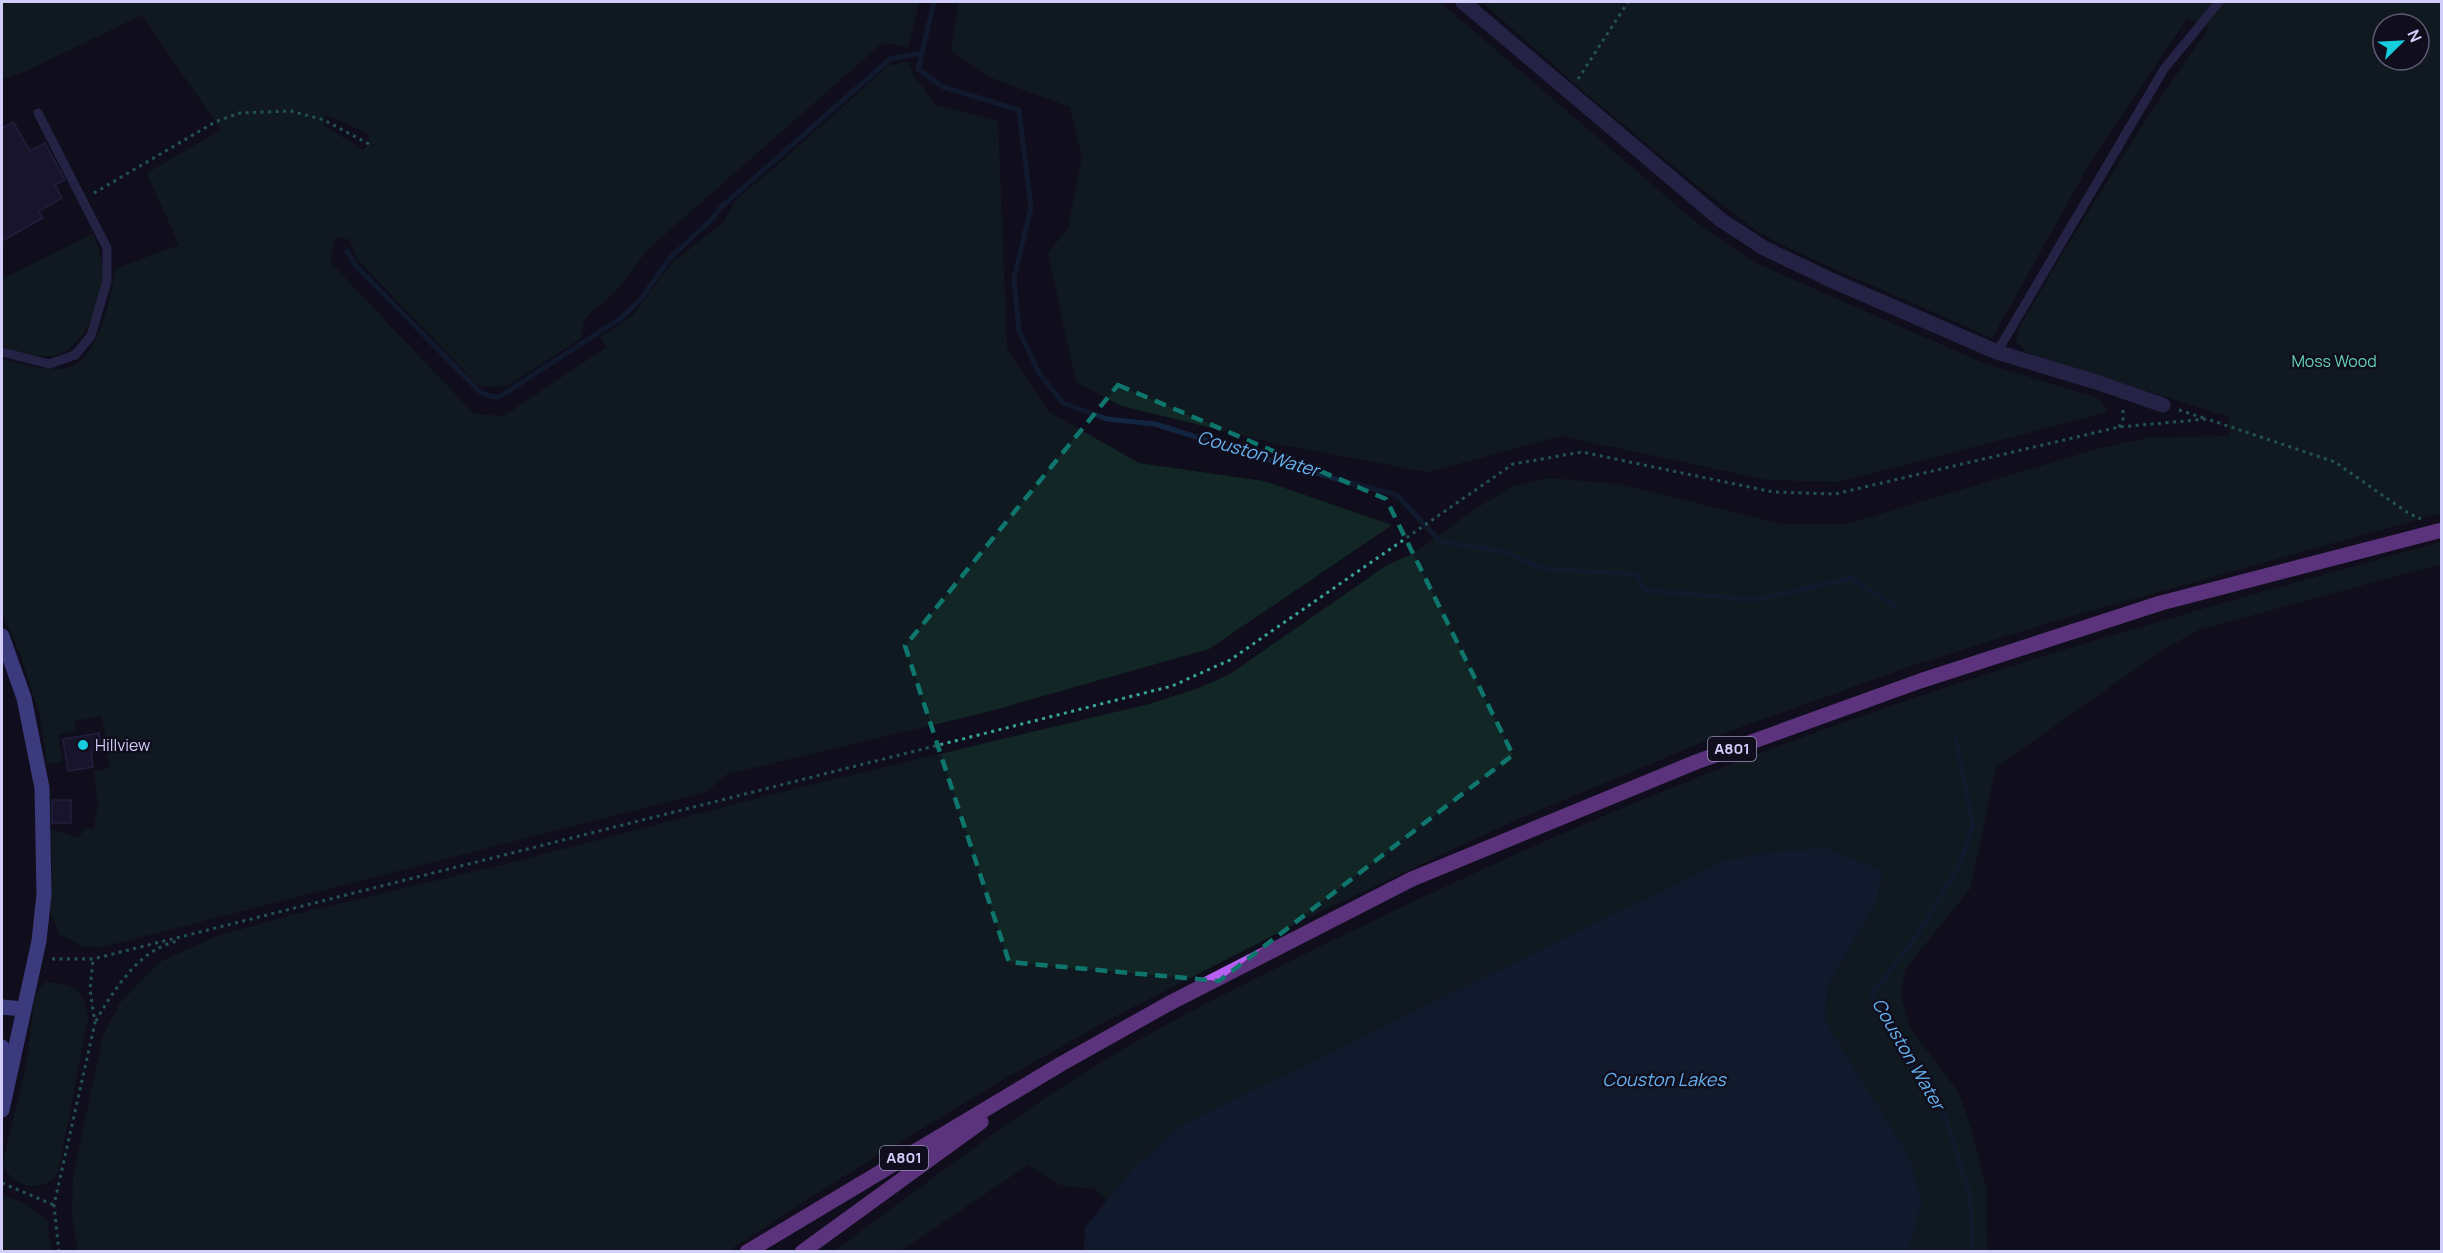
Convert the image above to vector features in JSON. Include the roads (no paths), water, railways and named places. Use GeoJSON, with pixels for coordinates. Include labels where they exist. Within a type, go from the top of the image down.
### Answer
{"type":"FeatureCollection","features":[{"type":"Feature","properties":{"kind":"main road","name":"A801"},"geometry":{"type":"LineString","coordinates":[[747,1251],[1061,1064],[1168,1004],[1412,879],[1696,762],[1920,681],[2161,603],[2442,530]]}},
{"type":"Feature","properties":{"kind":"main road"},"geometry":{"type":"LineString","coordinates":[[2,636],[24,698],[42,788],[44,894],[35,958],[2,1110]]}},
{"type":"Feature","properties":{"kind":"main road"},"geometry":{"type":"LineString","coordinates":[[2,1007],[23,1009]]}},
{"type":"Feature","properties":{"kind":"main road"},"geometry":{"type":"LineString","coordinates":[[2,1047],[10,1073]]}},
{"type":"Feature","properties":{"kind":"main road","name":"A801"},"geometry":{"type":"LineString","coordinates":[[802,1251],[1061,1064]]}},
{"type":"Feature","properties":{"kind":"street"},"geometry":{"type":"LineString","coordinates":[[1463,2],[1721,220],[1764,248],[1996,352],[2163,405]]}},
{"type":"Feature","properties":{"kind":"lane"},"geometry":{"type":"LineString","coordinates":[[1996,352],[2164,69],[2218,2]]}},
{"type":"Feature","properties":{"kind":"lane"},"geometry":{"type":"LineString","coordinates":[[2,352],[49,364],[75,355],[91,336],[106,281],[107,248],[38,113]]}},
{"type":"Feature","properties":{"kind":"water","name":"Couston Lakes"},"geometry":{"type":"Polygon","coordinates":[[[1825,848],[1883,871],[1877,901],[1828,986],[1825,1021],[1910,1158],[1922,1200],[1909,1251],[1084,1251],[1085,1227],[1131,1171],[1178,1127],[1722,861],[1776,851],[1825,848]]]}},
{"type":"Feature","properties":{"kind":"waterway","name":"Couston Water"},"geometry":{"type":"LineString","coordinates":[[934,2],[918,69],[943,87],[1019,110],[1031,207],[1014,279],[1019,331],[1039,373],[1063,403],[1107,419],[1155,424],[1282,464],[1397,495],[1440,541],[1505,552],[1544,569],[1636,574],[1645,590],[1756,600],[1851,578],[1897,608]]}},
{"type":"Feature","properties":{"kind":"waterway"},"geometry":{"type":"LineString","coordinates":[[347,251],[355,265],[479,391],[489,396],[499,397],[621,318],[640,300],[670,258],[713,218],[719,209],[890,59],[922,53]]}},
{"type":"Feature","properties":{"kind":"waterway","name":"Couston Water"},"geometry":{"type":"LineString","coordinates":[[1956,739],[1973,825],[1959,866],[1916,937],[1872,994],[1897,1042],[1945,1117],[1970,1195],[1973,1252]]}},
{"type":"Feature","properties":{"kind":"place","name":"Hillview"},"geometry":{"type":"Point","coordinates":[83,745]}},
{"type":"Feature","properties":{"kind":"park label","name":"Moss Wood"},"geometry":{"type":"Point","coordinates":[2334,361]}}]}
